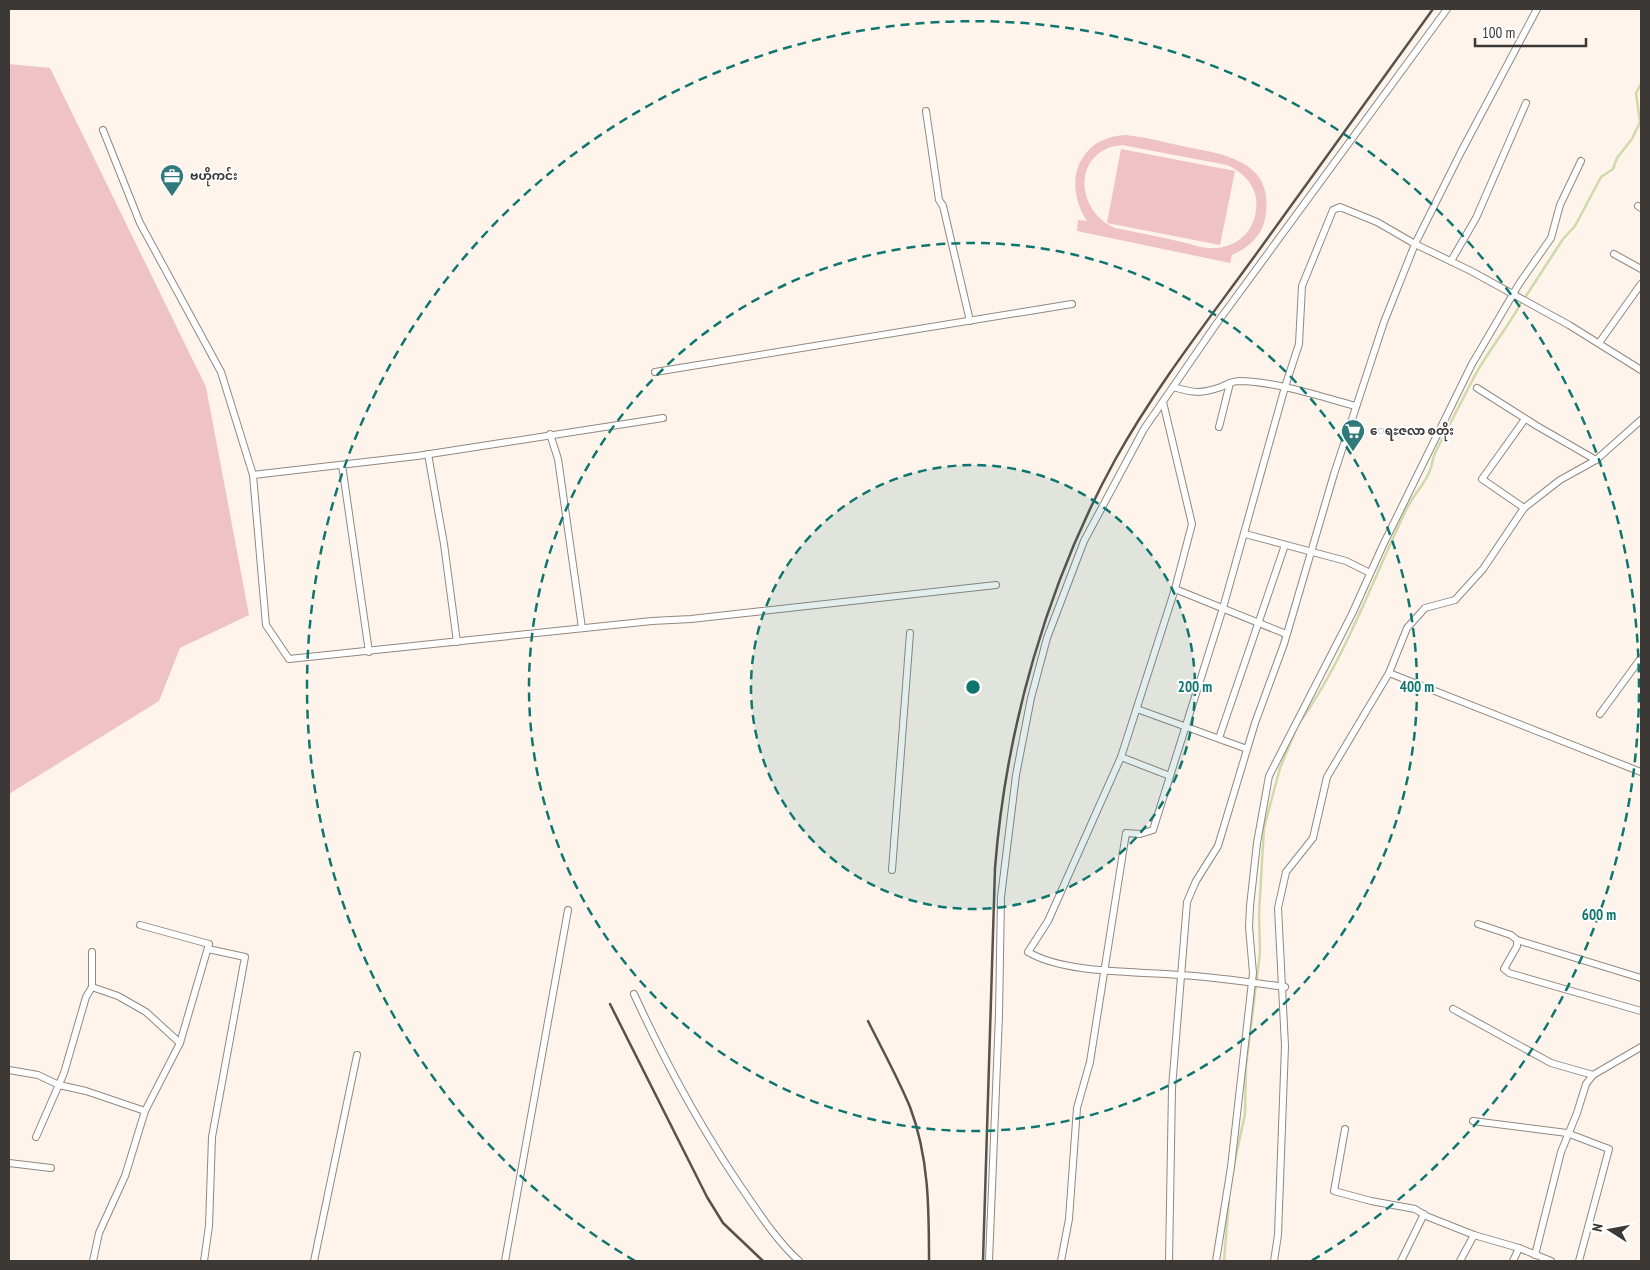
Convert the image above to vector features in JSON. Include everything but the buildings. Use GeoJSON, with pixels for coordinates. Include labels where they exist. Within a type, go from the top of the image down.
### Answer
{"type":"FeatureCollection","features":[{"type":"Feature","properties":{"kind":"street"},"geometry":{"type":"LineString","coordinates":[[989,1261],[999,1025],[1001,897],[1016,775],[1031,698],[1047,638],[1084,541],[1144,429],[1217,322],[1446,9]]}},
{"type":"Feature","properties":{"kind":"street"},"geometry":{"type":"LineString","coordinates":[[1169,1261],[1172,1088],[1179,974],[1186,902],[1196,881],[1218,846],[1247,749],[1312,553],[1356,406],[1384,322],[1416,244],[1460,152],[1537,9]]}},
{"type":"Feature","properties":{"kind":"street"},"geometry":{"type":"LineString","coordinates":[[1451,261],[1476,218],[1526,103]]}},
{"type":"Feature","properties":{"kind":"street"},"geometry":{"type":"LineString","coordinates":[[926,111],[939,200],[943,206],[970,320]]}},
{"type":"Feature","properties":{"kind":"street"},"geometry":{"type":"LineString","coordinates":[[103,130],[140,224],[221,372],[252,475],[266,625],[290,659],[652,620],[691,619],[996,584]]}},
{"type":"Feature","properties":{"kind":"street"},"geometry":{"type":"LineString","coordinates":[[1216,1261],[1241,1091],[1253,974],[1249,927],[1250,906],[1257,843],[1269,776],[1352,614],[1370,573],[1472,364],[1519,284],[1551,238],[1560,205],[1581,161]]}},
{"type":"Feature","properties":{"kind":"street"},"geometry":{"type":"LineString","coordinates":[[1061,1261],[1069,1220],[1077,1108],[1090,1062],[1126,833],[1140,834],[1153,830],[1224,608],[1285,387],[1299,344],[1302,286],[1333,210],[1340,207],[1377,222],[1514,295],[1599,343],[1641,370]]}},
{"type":"Feature","properties":{"kind":"street"},"geometry":{"type":"LineString","coordinates":[[1614,254],[1641,269]]}},
{"type":"Feature","properties":{"kind":"street"},"geometry":{"type":"LineString","coordinates":[[1599,343],[1641,284]]}},
{"type":"Feature","properties":{"kind":"street"},"geometry":{"type":"LineString","coordinates":[[655,372],[1072,304]]}},
{"type":"Feature","properties":{"kind":"street"},"geometry":{"type":"LineString","coordinates":[[1173,387],[1196,393],[1236,381],[1251,382],[1285,387],[1356,406]]}},
{"type":"Feature","properties":{"kind":"street"},"geometry":{"type":"LineString","coordinates":[[1219,427],[1230,383]]}},
{"type":"Feature","properties":{"kind":"street"},"geometry":{"type":"LineString","coordinates":[[1477,388],[1525,419],[1596,460]]}},
{"type":"Feature","properties":{"kind":"street"},"geometry":{"type":"LineString","coordinates":[[1163,402],[1192,524],[1175,589],[1122,757],[1048,921],[1028,952],[1049,961],[1104,971],[1179,974],[1284,986]]}},
{"type":"Feature","properties":{"kind":"street"},"geometry":{"type":"LineString","coordinates":[[252,475],[428,454],[663,418]]}},
{"type":"Feature","properties":{"kind":"street"},"geometry":{"type":"LineString","coordinates":[[1524,508],[1482,479],[1525,419]]}},
{"type":"Feature","properties":{"kind":"street"},"geometry":{"type":"LineString","coordinates":[[1274,1261],[1278,1235],[1285,1056],[1284,986],[1278,908],[1286,872],[1313,838],[1327,777],[1389,673],[1407,628],[1425,608],[1455,600],[1483,569],[1524,508],[1560,480],[1596,460],[1641,420]]}},
{"type":"Feature","properties":{"kind":"street"},"geometry":{"type":"LineString","coordinates":[[550,434],[558,459],[582,628]]}},
{"type":"Feature","properties":{"kind":"street"},"geometry":{"type":"LineString","coordinates":[[428,454],[444,544],[457,642]]}},
{"type":"Feature","properties":{"kind":"street"},"geometry":{"type":"LineString","coordinates":[[342,464],[369,651]]}},
{"type":"Feature","properties":{"kind":"street"},"geometry":{"type":"LineString","coordinates":[[1244,534],[1346,561],[1370,573]]}},
{"type":"Feature","properties":{"kind":"street"},"geometry":{"type":"LineString","coordinates":[[1219,738],[1285,545]]}},
{"type":"Feature","properties":{"kind":"street"},"geometry":{"type":"LineString","coordinates":[[1175,589],[1258,621],[1286,634]]}},
{"type":"Feature","properties":{"kind":"street"},"geometry":{"type":"LineString","coordinates":[[892,870],[910,633]]}},
{"type":"Feature","properties":{"kind":"street"},"geometry":{"type":"LineString","coordinates":[[1600,714],[1641,658]]}},
{"type":"Feature","properties":{"kind":"street"},"geometry":{"type":"LineString","coordinates":[[1389,673],[1641,772]]}},
{"type":"Feature","properties":{"kind":"street"},"geometry":{"type":"LineString","coordinates":[[1137,709],[1247,749]]}},
{"type":"Feature","properties":{"kind":"street"},"geometry":{"type":"LineString","coordinates":[[1122,757],[1170,776]]}},
{"type":"Feature","properties":{"kind":"street"},"geometry":{"type":"LineString","coordinates":[[505,1261],[568,910]]}},
{"type":"Feature","properties":{"kind":"street"},"geometry":{"type":"LineString","coordinates":[[93,1261],[99,1233],[125,1176],[145,1111],[180,1044],[209,944],[140,924]]}},
{"type":"Feature","properties":{"kind":"street"},"geometry":{"type":"LineString","coordinates":[[1478,924],[1512,935],[1518,940],[1641,978]]}},
{"type":"Feature","properties":{"kind":"street"},"geometry":{"type":"LineString","coordinates":[[1518,940],[1517,946],[1504,969],[1509,973],[1641,1011]]}},
{"type":"Feature","properties":{"kind":"street"},"geometry":{"type":"LineString","coordinates":[[204,1261],[208,1226],[212,1137],[245,957],[208,948]]}},
{"type":"Feature","properties":{"kind":"street"},"geometry":{"type":"LineString","coordinates":[[36,1137],[58,1085],[86,997],[92,987],[92,952]]}},
{"type":"Feature","properties":{"kind":"street"},"geometry":{"type":"LineString","coordinates":[[92,987],[118,996],[146,1012],[180,1044]]}},
{"type":"Feature","properties":{"kind":"street"},"geometry":{"type":"LineString","coordinates":[[634,994],[678,1086],[709,1140],[764,1221],[788,1251],[799,1261]]}},
{"type":"Feature","properties":{"kind":"street"},"geometry":{"type":"LineString","coordinates":[[1453,1009],[1551,1063],[1594,1075]]}},
{"type":"Feature","properties":{"kind":"street"},"geometry":{"type":"LineString","coordinates":[[1535,1255],[1567,1133],[1577,1113],[1586,1084],[1594,1075],[1641,1047]]}},
{"type":"Feature","properties":{"kind":"street"},"geometry":{"type":"LineString","coordinates":[[314,1261],[356,1054]]}},
{"type":"Feature","properties":{"kind":"street"},"geometry":{"type":"LineString","coordinates":[[9,1070],[38,1075],[58,1085],[86,1091],[145,1111]]}},
{"type":"Feature","properties":{"kind":"street"},"geometry":{"type":"LineString","coordinates":[[1473,1121],[1567,1133],[1609,1149],[1579,1261]]}},
{"type":"Feature","properties":{"kind":"street"},"geometry":{"type":"LineString","coordinates":[[1345,1130],[1334,1191],[1371,1202],[1415,1209],[1474,1235],[1519,1248],[1551,1261]]}},
{"type":"Feature","properties":{"kind":"street"},"geometry":{"type":"LineString","coordinates":[[9,1163],[51,1168]]}},
{"type":"Feature","properties":{"kind":"street"},"geometry":{"type":"LineString","coordinates":[[1401,1261],[1424,1214]]}},
{"type":"Feature","properties":{"kind":"street"},"geometry":{"type":"LineString","coordinates":[[1460,1261],[1474,1235]]}},
{"type":"Feature","properties":{"kind":"street"},"geometry":{"type":"LineString","coordinates":[[1513,1261],[1519,1248]]}},
{"type":"Feature","properties":{"kind":"shaded area"},"geometry":{"type":"Polygon","coordinates":[[[9,64],[50,68],[206,387],[249,615],[180,648],[159,701],[9,794],[9,64]]]}},
{"type":"Feature","properties":{"kind":"shaded area"},"geometry":{"type":"Polygon","coordinates":[[[1126,135],[1213,152],[1228,156],[1253,170],[1261,181],[1266,195],[1265,221],[1255,239],[1245,248],[1232,255],[1230,263],[1077,231],[1078,220],[1087,221],[1076,192],[1079,164],[1086,153],[1096,144],[1110,138],[1126,135]],[[1122,145],[1114,146],[1095,157],[1088,167],[1085,178],[1085,190],[1088,202],[1095,213],[1104,222],[1115,228],[1203,247],[1216,248],[1234,243],[1241,238],[1252,225],[1255,217],[1256,198],[1252,187],[1242,174],[1227,165],[1122,145]]]}},
{"type":"Feature","properties":{"kind":"shaded area"},"geometry":{"type":"Polygon","coordinates":[[[1121,149],[1235,171],[1220,245],[1107,223],[1121,149]]]}},
{"type":"Feature","properties":{"kind":"waterway"},"geometry":{"type":"LineString","coordinates":[[1526,296],[1563,239],[1575,226],[1601,177],[1613,169],[1617,158],[1632,139],[1640,122],[1636,93],[1641,84]]}},
{"type":"Feature","properties":{"kind":"waterway"},"geometry":{"type":"LineString","coordinates":[[1300,722],[1345,645],[1406,510],[1428,475],[1435,453],[1477,372],[1521,303]]}},
{"type":"Feature","properties":{"kind":"waterway"},"geometry":{"type":"LineString","coordinates":[[1234,1165],[1245,1114],[1246,1066],[1260,953],[1259,913],[1264,828],[1280,768],[1294,734]]}},
{"type":"Feature","properties":{"kind":"waterway"},"geometry":{"type":"LineString","coordinates":[[1224,1261],[1229,1200]]}},
{"type":"Feature","properties":{"kind":"railway"},"geometry":{"type":"LineString","coordinates":[[983,1261],[995,868],[1009,763],[1020,710],[1050,607],[1069,556],[1091,507],[1130,433],[1182,356],[1433,9]]}},
{"type":"Feature","properties":{"kind":"railway"},"geometry":{"type":"LineString","coordinates":[[610,1004],[707,1197],[723,1223],[763,1261]]}},
{"type":"Feature","properties":{"kind":"railway"},"geometry":{"type":"LineString","coordinates":[[868,1021],[910,1107],[921,1145],[927,1183],[929,1261]]}},
{"type":"Feature","properties":{"kind":"place","name":"ဗဟိုကင်း"},"geometry":{"type":"Point","coordinates":[172,197]}},
{"type":"Feature","properties":{"kind":"place","name":"ေရႊဇလာ စတိုး"},"geometry":{"type":"Point","coordinates":[1353,452]}}]}
